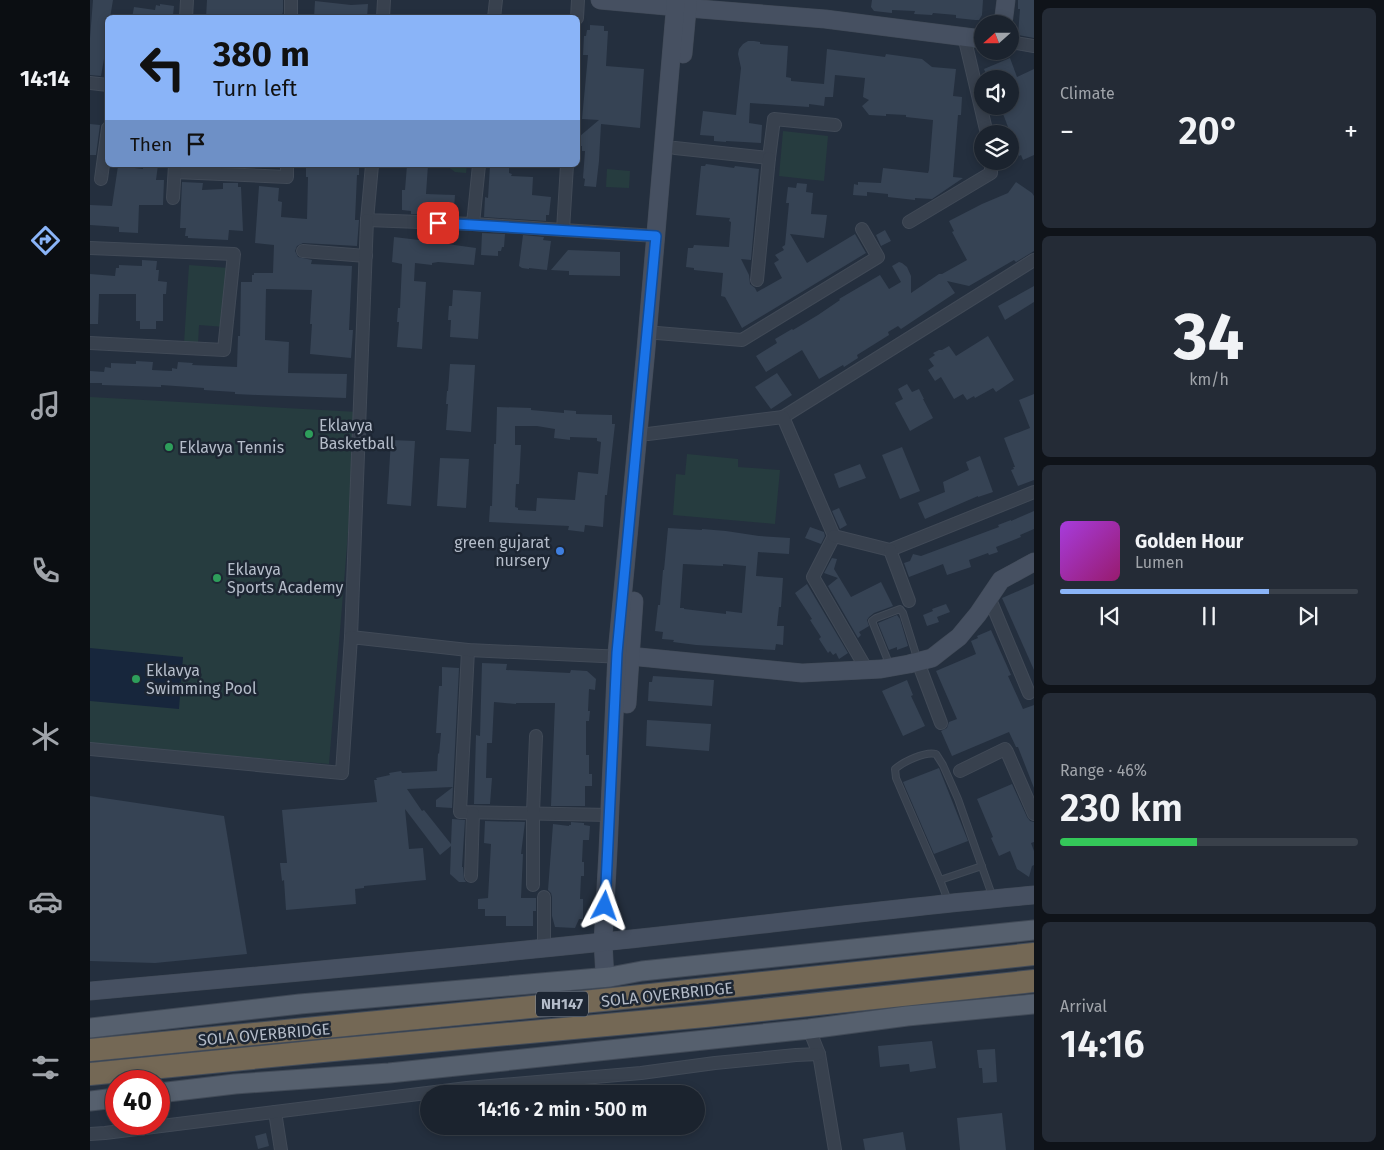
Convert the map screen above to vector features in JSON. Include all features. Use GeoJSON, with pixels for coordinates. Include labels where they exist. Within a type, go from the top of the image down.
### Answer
{"type":"FeatureCollection","features":[{"type":"Feature","properties":{"kind":"highway","name":"SOLA OVERBRIDGE"},"geometry":{"type":"LineString","coordinates":[[90,1050],[593,1001],[1034,954]]}},
{"type":"Feature","properties":{"kind":"highway","name":"SOLA OVERBRIDGE"},"geometry":{"type":"LineString","coordinates":[[90,1074],[695,1017],[1034,980]]}},
{"type":"Feature","properties":{"kind":"main road"},"geometry":{"type":"LineString","coordinates":[[90,1028],[300,1004],[610,977],[642,971],[1034,930]]}},
{"type":"Feature","properties":{"kind":"main road"},"geometry":{"type":"LineString","coordinates":[[170,1092],[235,1084],[389,1073],[810,1029],[907,1016],[1034,1004]]}},
{"type":"Feature","properties":{"kind":"main road"},"geometry":{"type":"LineString","coordinates":[[90,1101],[105,1099]]}},
{"type":"Feature","properties":{"kind":"street"},"geometry":{"type":"LineString","coordinates":[[186,15],[187,0]]}},
{"type":"Feature","properties":{"kind":"street"},"geometry":{"type":"LineString","coordinates":[[291,0],[291,15]]}},
{"type":"Feature","properties":{"kind":"street"},"geometry":{"type":"LineString","coordinates":[[383,15],[384,0]]}},
{"type":"Feature","properties":{"kind":"street"},"geometry":{"type":"LineString","coordinates":[[494,15],[496,0]]}},
{"type":"Feature","properties":{"kind":"street"},"geometry":{"type":"LineString","coordinates":[[577,15],[578,0]]}},
{"type":"Feature","properties":{"kind":"street"},"geometry":{"type":"LineString","coordinates":[[600,0],[682,4],[974,38]]}},
{"type":"Feature","properties":{"kind":"street"},"geometry":{"type":"LineString","coordinates":[[1004,15],[1006,0]]}},
{"type":"Feature","properties":{"kind":"street"},"geometry":{"type":"LineString","coordinates":[[608,941],[623,657],[648,434],[675,148],[682,4]]}},
{"type":"Feature","properties":{"kind":"street"},"geometry":{"type":"LineString","coordinates":[[610,977],[608,941],[610,815],[656,236],[682,4]]}},
{"type":"Feature","properties":{"kind":"street"},"geometry":{"type":"LineString","coordinates":[[964,36],[986,125]]}},
{"type":"Feature","properties":{"kind":"street"},"geometry":{"type":"LineString","coordinates":[[1019,44],[1034,46]]}},
{"type":"Feature","properties":{"kind":"street"},"geometry":{"type":"LineString","coordinates":[[90,83],[105,85]]}},
{"type":"Feature","properties":{"kind":"street"},"geometry":{"type":"LineString","coordinates":[[757,280],[774,118],[835,125]]}},
{"type":"Feature","properties":{"kind":"street"},"geometry":{"type":"LineString","coordinates":[[675,148],[769,158]]}},
{"type":"Feature","properties":{"kind":"street"},"geometry":{"type":"LineString","coordinates":[[102,179],[105,154]]}},
{"type":"Feature","properties":{"kind":"street"},"geometry":{"type":"LineString","coordinates":[[173,198],[175,169],[287,177],[287,167]]}},
{"type":"Feature","properties":{"kind":"street"},"geometry":{"type":"LineString","coordinates":[[90,749],[342,774],[351,637],[367,220],[372,167]]}},
{"type":"Feature","properties":{"kind":"street"},"geometry":{"type":"LineString","coordinates":[[473,224],[479,167]]}},
{"type":"Feature","properties":{"kind":"street"},"geometry":{"type":"LineString","coordinates":[[562,230],[567,167]]}},
{"type":"Feature","properties":{"kind":"street"},"geometry":{"type":"LineString","coordinates":[[909,222],[991,173],[991,170]]}},
{"type":"Feature","properties":{"kind":"street"},"geometry":{"type":"LineString","coordinates":[[367,220],[473,224],[656,236]]}},
{"type":"Feature","properties":{"kind":"street"},"geometry":{"type":"LineString","coordinates":[[657,333],[742,340],[878,257],[862,229]]}},
{"type":"Feature","properties":{"kind":"street"},"geometry":{"type":"LineString","coordinates":[[90,248],[234,254],[224,350],[90,343]]}},
{"type":"Feature","properties":{"kind":"street"},"geometry":{"type":"LineString","coordinates":[[302,251],[366,256]]}},
{"type":"Feature","properties":{"kind":"street"},"geometry":{"type":"LineString","coordinates":[[648,434],[783,417],[1034,260]]}},
{"type":"Feature","properties":{"kind":"street"},"geometry":{"type":"LineString","coordinates":[[783,417],[834,536]]}},
{"type":"Feature","properties":{"kind":"street"},"geometry":{"type":"LineString","coordinates":[[834,536],[890,550],[1034,492]]}},
{"type":"Feature","properties":{"kind":"street"},"geometry":{"type":"LineString","coordinates":[[834,536],[813,577],[867,670]]}},
{"type":"Feature","properties":{"kind":"street"},"geometry":{"type":"LineString","coordinates":[[890,550],[909,601]]}},
{"type":"Feature","properties":{"kind":"street"},"geometry":{"type":"LineString","coordinates":[[351,637],[468,650],[623,657],[802,673],[867,670],[932,658],[959,637],[978,614],[1001,580],[1034,562]]}},
{"type":"Feature","properties":{"kind":"street"},"geometry":{"type":"LineString","coordinates":[[989,597],[1029,693]]}},
{"type":"Feature","properties":{"kind":"street"},"geometry":{"type":"LineString","coordinates":[[468,650],[460,812],[610,815]]}},
{"type":"Feature","properties":{"kind":"street"},"geometry":{"type":"LineString","coordinates":[[918,662],[941,723]]}},
{"type":"Feature","properties":{"kind":"street"},"geometry":{"type":"LineString","coordinates":[[534,885],[533,813],[536,736]]}},
{"type":"Feature","properties":{"kind":"street"},"geometry":{"type":"LineString","coordinates":[[960,771],[1005,749],[1028,784],[1034,814]]}},
{"type":"Feature","properties":{"kind":"street"},"geometry":{"type":"LineString","coordinates":[[471,876],[473,813]]}},
{"type":"Feature","properties":{"kind":"street"},"geometry":{"type":"LineString","coordinates":[[90,991],[544,948],[1034,895]]}},
{"type":"Feature","properties":{"kind":"street"},"geometry":{"type":"LineString","coordinates":[[544,897],[544,948]]}},
{"type":"Feature","properties":{"kind":"street"},"geometry":{"type":"LineString","coordinates":[[810,1029],[819,1054],[835,1150]]}},
{"type":"Feature","properties":{"kind":"street"},"geometry":{"type":"LineString","coordinates":[[90,1134],[467,1088],[641,1073],[715,1063],[819,1054]]}},
{"type":"Feature","properties":{"kind":"street"},"geometry":{"type":"LineString","coordinates":[[275,1112],[281,1150]]}},
{"type":"Feature","properties":{"kind":"lane"},"geometry":{"type":"LineString","coordinates":[[890,667],[872,621],[900,609],[903,613],[918,662]]}},
{"type":"Feature","properties":{"kind":"lane"},"geometry":{"type":"LineString","coordinates":[[948,903],[896,778],[895,769],[901,764],[930,753],[936,754],[943,765],[958,799],[994,899]]}},
{"type":"Feature","properties":{"kind":"lane"},"geometry":{"type":"LineString","coordinates":[[940,880],[982,866]]}},
{"type":"Feature","properties":{"kind":"green space"},"geometry":{"type":"Polygon","coordinates":[[[783,131],[828,136],[824,181],[779,176],[783,131]]]}},
{"type":"Feature","properties":{"kind":"green space"},"geometry":{"type":"Polygon","coordinates":[[[448,167],[467,167],[466,173],[455,172],[448,167]]]}},
{"type":"Feature","properties":{"kind":"green space"},"geometry":{"type":"Polygon","coordinates":[[[607,169],[630,171],[629,188],[606,187],[607,169]]]}},
{"type":"Feature","properties":{"kind":"green space"},"geometry":{"type":"Polygon","coordinates":[[[189,265],[229,268],[225,327],[199,325],[198,344],[184,343],[189,265]]]}},
{"type":"Feature","properties":{"kind":"green space","name":"Eklavya Sports Academy"},"geometry":{"type":"Polygon","coordinates":[[[90,397],[358,412],[329,764],[90,744],[90,397]]]}},
{"type":"Feature","properties":{"kind":"green space"},"geometry":{"type":"Polygon","coordinates":[[[687,454],[738,459],[738,467],[780,470],[775,524],[673,515],[676,474],[685,475],[687,454]]]}},
{"type":"Feature","properties":{"kind":"water","name":"Eklavya Swimming Pool"},"geometry":{"type":"Polygon","coordinates":[[[90,648],[183,657],[179,709],[90,701],[90,648]]]}},
{"type":"Feature","properties":{"kind":"building"},"geometry":{"type":"Polygon","coordinates":[[[93,0],[113,0],[110,15],[105,15],[105,53],[101,76],[90,75],[93,0]]]}},
{"type":"Feature","properties":{"kind":"building"},"geometry":{"type":"Polygon","coordinates":[[[207,0],[283,0],[282,15],[206,15],[207,0]]]}},
{"type":"Feature","properties":{"kind":"building"},"geometry":{"type":"Polygon","coordinates":[[[872,0],[983,0],[982,15],[974,15],[974,20],[956,18],[956,15],[914,14],[915,11],[892,10],[892,13],[874,11],[871,7],[872,0]]]}},
{"type":"Feature","properties":{"kind":"building"},"geometry":{"type":"Polygon","coordinates":[[[1018,0],[1034,0],[1034,38],[1019,35],[1020,9],[1018,9],[1018,0]]]}},
{"type":"Feature","properties":{"kind":"building"},"geometry":{"type":"Polygon","coordinates":[[[315,1],[351,5],[368,4],[367,15],[314,15],[315,1]]]}},
{"type":"Feature","properties":{"kind":"building"},"geometry":{"type":"Polygon","coordinates":[[[160,4],[174,6],[173,15],[133,15],[134,7],[155,10],[156,5],[160,6],[160,4]]]}},
{"type":"Feature","properties":{"kind":"building"},"geometry":{"type":"Polygon","coordinates":[[[590,25],[604,26],[604,31],[608,31],[606,66],[644,69],[640,128],[601,124],[596,187],[584,186],[585,151],[582,151],[582,146],[580,146],[580,136],[599,120],[582,119],[588,55],[583,55],[584,36],[586,36],[587,30],[590,30],[590,25]]]}},
{"type":"Feature","properties":{"kind":"building"},"geometry":{"type":"Polygon","coordinates":[[[748,41],[788,46],[786,77],[791,78],[791,81],[824,84],[827,49],[885,57],[886,54],[922,59],[932,67],[956,69],[953,96],[962,97],[961,115],[958,115],[953,177],[963,178],[932,199],[915,198],[915,200],[867,192],[867,196],[853,195],[854,184],[858,185],[858,182],[881,183],[883,168],[928,173],[929,170],[933,120],[906,117],[906,115],[869,115],[862,106],[869,100],[863,97],[865,78],[835,75],[833,97],[825,97],[824,106],[809,104],[809,107],[750,103],[749,123],[762,125],[761,143],[714,141],[714,136],[700,135],[703,111],[736,115],[741,68],[738,54],[739,49],[748,41]]]}},
{"type":"Feature","properties":{"kind":"building"},"geometry":{"type":"Polygon","coordinates":[[[1005,60],[1011,60],[1014,70],[984,70],[1005,60]]]}},
{"type":"Feature","properties":{"kind":"building"},"geometry":{"type":"Polygon","coordinates":[[[1034,69],[1034,155],[1023,160],[1021,155],[1019,156],[1019,125],[1007,125],[1003,115],[1019,115],[1019,76],[1034,69]]]}},
{"type":"Feature","properties":{"kind":"building"},"geometry":{"type":"Polygon","coordinates":[[[90,124],[100,125],[96,155],[90,155],[90,124]]]}},
{"type":"Feature","properties":{"kind":"building"},"geometry":{"type":"Polygon","coordinates":[[[706,164],[759,169],[751,260],[741,259],[749,275],[750,284],[757,292],[782,278],[774,263],[779,260],[775,255],[784,250],[782,247],[785,245],[789,203],[786,203],[788,187],[796,188],[797,183],[807,184],[806,192],[813,193],[811,214],[827,215],[824,238],[790,234],[807,263],[855,234],[866,253],[742,328],[725,297],[721,296],[723,273],[694,270],[694,268],[686,267],[688,248],[693,248],[694,245],[729,247],[730,218],[696,215],[701,166],[706,164]]]}},
{"type":"Feature","properties":{"kind":"building"},"geometry":{"type":"Polygon","coordinates":[[[118,167],[143,169],[143,167],[158,167],[156,180],[164,180],[163,205],[139,205],[138,233],[119,232],[119,227],[90,225],[90,205],[112,206],[118,167]]]}},
{"type":"Feature","properties":{"kind":"building"},"geometry":{"type":"Polygon","coordinates":[[[306,167],[359,167],[355,220],[359,220],[357,246],[303,243],[297,246],[295,251],[298,257],[312,260],[311,264],[352,266],[349,330],[353,330],[351,358],[310,354],[312,290],[266,289],[265,340],[289,342],[288,373],[347,374],[346,398],[235,394],[235,392],[204,390],[204,388],[90,383],[90,371],[104,372],[105,367],[111,368],[111,363],[136,364],[136,361],[153,362],[152,370],[172,371],[172,368],[177,369],[178,362],[193,363],[192,365],[237,367],[238,336],[240,336],[241,282],[252,282],[252,275],[254,273],[273,273],[274,245],[255,243],[259,186],[279,188],[278,201],[282,202],[281,217],[307,219],[308,177],[306,177],[306,167]]]}},
{"type":"Feature","properties":{"kind":"building"},"geometry":{"type":"Polygon","coordinates":[[[407,167],[428,167],[426,194],[455,195],[454,208],[448,208],[448,215],[411,214],[411,211],[402,210],[402,190],[405,190],[407,167]]]}},
{"type":"Feature","properties":{"kind":"building"},"geometry":{"type":"Polygon","coordinates":[[[490,167],[506,167],[509,168],[511,176],[533,177],[532,195],[551,197],[549,215],[546,215],[546,221],[484,217],[485,197],[488,198],[490,167]]]}},
{"type":"Feature","properties":{"kind":"building"},"geometry":{"type":"Polygon","coordinates":[[[182,182],[203,183],[202,190],[223,189],[223,183],[238,183],[238,187],[241,187],[243,231],[229,230],[228,240],[188,238],[188,236],[185,236],[186,228],[180,228],[182,182]]]}},
{"type":"Feature","properties":{"kind":"building"},"geometry":{"type":"Polygon","coordinates":[[[1016,182],[1034,196],[1034,251],[1016,262],[1014,260],[969,286],[947,281],[955,293],[901,329],[898,326],[888,332],[889,335],[857,355],[858,358],[844,367],[843,365],[819,379],[802,350],[766,372],[756,356],[777,343],[775,339],[818,315],[839,299],[880,275],[889,289],[901,282],[892,266],[899,262],[907,267],[911,276],[911,293],[939,274],[967,260],[952,232],[954,231],[949,221],[1008,193],[1016,182]]]}},
{"type":"Feature","properties":{"kind":"building"},"geometry":{"type":"Polygon","coordinates":[[[885,230],[891,241],[881,246],[876,235],[885,230]]]}},
{"type":"Feature","properties":{"kind":"building"},"geometry":{"type":"Polygon","coordinates":[[[482,233],[505,234],[504,247],[502,247],[501,251],[498,251],[498,256],[481,255],[482,233]]]}},
{"type":"Feature","properties":{"kind":"building"},"geometry":{"type":"Polygon","coordinates":[[[523,235],[544,237],[543,240],[551,241],[547,270],[522,268],[519,266],[523,235]]]}},
{"type":"Feature","properties":{"kind":"building"},"geometry":{"type":"Polygon","coordinates":[[[394,237],[440,240],[440,243],[476,248],[474,265],[438,262],[432,263],[432,265],[415,263],[414,281],[426,282],[422,349],[397,347],[399,322],[397,322],[398,308],[400,308],[402,264],[392,262],[394,237]]]}},
{"type":"Feature","properties":{"kind":"building"},"geometry":{"type":"Polygon","coordinates":[[[568,250],[620,252],[620,276],[569,275],[569,271],[551,270],[568,250]]]}},
{"type":"Feature","properties":{"kind":"building"},"geometry":{"type":"Polygon","coordinates":[[[142,260],[157,261],[156,270],[159,270],[158,281],[167,282],[166,294],[163,294],[163,321],[156,321],[156,329],[140,329],[140,321],[136,321],[136,294],[99,294],[98,324],[90,324],[90,274],[115,276],[116,268],[119,268],[119,265],[142,266],[142,260]]]}},
{"type":"Feature","properties":{"kind":"building"},"geometry":{"type":"Polygon","coordinates":[[[1034,286],[1034,302],[1005,320],[998,306],[1034,286]]]}},
{"type":"Feature","properties":{"kind":"building"},"geometry":{"type":"Polygon","coordinates":[[[453,290],[481,292],[478,339],[450,337],[451,320],[448,320],[449,306],[452,306],[453,290]]]}},
{"type":"Feature","properties":{"kind":"building"},"geometry":{"type":"Polygon","coordinates":[[[988,336],[1014,380],[996,392],[993,388],[975,398],[974,396],[967,400],[963,394],[954,399],[941,377],[935,381],[928,370],[934,366],[929,359],[935,355],[933,353],[949,346],[956,356],[988,336]]]}},
{"type":"Feature","properties":{"kind":"building"},"geometry":{"type":"Polygon","coordinates":[[[450,364],[475,365],[471,432],[446,430],[448,404],[446,404],[450,364]]]}},
{"type":"Feature","properties":{"kind":"building"},"geometry":{"type":"Polygon","coordinates":[[[777,373],[792,395],[771,409],[755,387],[777,373]]]}},
{"type":"Feature","properties":{"kind":"building"},"geometry":{"type":"Polygon","coordinates":[[[907,384],[912,392],[919,389],[933,418],[910,431],[895,403],[903,399],[898,389],[907,384]]]}},
{"type":"Feature","properties":{"kind":"building"},"geometry":{"type":"Polygon","coordinates":[[[1034,394],[1034,480],[1018,486],[1011,470],[1015,467],[1004,438],[1030,428],[1019,400],[1034,394]]]}},
{"type":"Feature","properties":{"kind":"building"},"geometry":{"type":"Polygon","coordinates":[[[497,407],[531,408],[531,410],[564,413],[564,410],[576,411],[576,414],[612,415],[612,424],[615,424],[607,495],[605,495],[603,527],[585,525],[584,532],[568,530],[569,526],[489,522],[490,506],[492,506],[494,444],[496,444],[497,407]],[[515,426],[515,445],[521,445],[519,484],[516,484],[515,507],[518,510],[536,511],[537,498],[575,500],[578,472],[598,474],[601,442],[597,441],[597,438],[570,437],[570,440],[554,438],[555,429],[537,426],[515,426]]]}},
{"type":"Feature","properties":{"kind":"building"},"geometry":{"type":"Polygon","coordinates":[[[391,440],[415,441],[411,506],[387,504],[391,440]]]}},
{"type":"Feature","properties":{"kind":"building"},"geometry":{"type":"Polygon","coordinates":[[[902,447],[920,491],[900,499],[882,455],[902,447]]]}},
{"type":"Feature","properties":{"kind":"building"},"geometry":{"type":"Polygon","coordinates":[[[980,456],[993,492],[978,496],[925,519],[918,503],[945,492],[943,482],[969,470],[966,462],[980,456]]]}},
{"type":"Feature","properties":{"kind":"building"},"geometry":{"type":"Polygon","coordinates":[[[440,458],[469,459],[466,508],[437,506],[440,458]]]}},
{"type":"Feature","properties":{"kind":"building"},"geometry":{"type":"Polygon","coordinates":[[[860,464],[866,478],[839,488],[834,474],[860,464]]]}},
{"type":"Feature","properties":{"kind":"building"},"geometry":{"type":"Polygon","coordinates":[[[839,508],[847,525],[840,529],[832,511],[839,508]]]}},
{"type":"Feature","properties":{"kind":"building"},"geometry":{"type":"Polygon","coordinates":[[[1034,511],[1034,529],[1020,535],[1021,537],[996,547],[998,552],[989,555],[988,553],[969,560],[971,567],[947,575],[943,564],[909,577],[904,563],[910,561],[913,554],[921,556],[999,527],[998,525],[1034,511]]]}},
{"type":"Feature","properties":{"kind":"building"},"geometry":{"type":"Polygon","coordinates":[[[810,527],[824,532],[825,536],[821,544],[805,538],[810,527]]]}},
{"type":"Feature","properties":{"kind":"building"},"geometry":{"type":"Polygon","coordinates":[[[668,528],[702,529],[790,538],[789,554],[758,552],[756,576],[783,578],[781,607],[779,607],[777,626],[784,626],[783,645],[776,644],[775,650],[696,645],[662,639],[663,632],[655,631],[668,528]],[[683,564],[680,608],[726,614],[726,611],[742,613],[746,566],[723,564],[723,566],[683,564]]]}},
{"type":"Feature","properties":{"kind":"building"},"geometry":{"type":"Polygon","coordinates":[[[832,558],[837,559],[834,569],[851,597],[881,582],[893,606],[874,613],[869,617],[867,620],[869,626],[859,632],[861,635],[858,638],[828,586],[838,578],[824,573],[832,558]]]}},
{"type":"Feature","properties":{"kind":"building"},"geometry":{"type":"Polygon","coordinates":[[[807,584],[848,653],[839,659],[836,653],[833,655],[830,651],[828,653],[819,639],[821,637],[810,620],[812,619],[795,593],[807,584]]]}},
{"type":"Feature","properties":{"kind":"building"},"geometry":{"type":"Polygon","coordinates":[[[1034,584],[1034,670],[1002,598],[1034,584]]]}},
{"type":"Feature","properties":{"kind":"building"},"geometry":{"type":"Polygon","coordinates":[[[946,604],[950,612],[937,617],[939,622],[927,626],[923,615],[933,611],[932,609],[946,604]]]}},
{"type":"Feature","properties":{"kind":"building"},"geometry":{"type":"Polygon","coordinates":[[[897,615],[908,646],[897,650],[897,647],[889,650],[878,623],[897,615]]]}},
{"type":"Feature","properties":{"kind":"building"},"geometry":{"type":"Polygon","coordinates":[[[991,630],[1011,675],[1008,676],[1023,709],[1034,705],[1034,788],[1018,747],[1016,747],[1009,732],[952,756],[941,731],[947,728],[949,722],[957,719],[936,671],[976,654],[971,641],[991,630]]]}},
{"type":"Feature","properties":{"kind":"building"},"geometry":{"type":"Polygon","coordinates":[[[482,663],[507,664],[506,670],[570,673],[571,670],[587,671],[596,679],[595,690],[589,689],[588,711],[590,711],[589,721],[586,721],[586,755],[589,755],[589,774],[592,774],[592,786],[585,786],[585,806],[551,806],[555,703],[516,704],[494,702],[492,743],[487,743],[486,778],[492,778],[490,804],[474,804],[476,735],[480,736],[482,663]]]}},
{"type":"Feature","properties":{"kind":"building"},"geometry":{"type":"Polygon","coordinates":[[[442,667],[459,668],[453,787],[407,789],[422,811],[424,810],[451,844],[452,819],[465,820],[462,867],[466,882],[459,882],[450,874],[451,846],[440,855],[405,809],[409,849],[423,848],[426,880],[364,886],[364,888],[355,889],[356,904],[286,910],[284,880],[282,881],[280,863],[287,863],[282,810],[377,802],[374,780],[377,780],[376,778],[401,771],[402,773],[437,771],[441,733],[436,733],[439,686],[442,686],[442,667]]]}},
{"type":"Feature","properties":{"kind":"building"},"geometry":{"type":"Polygon","coordinates":[[[653,676],[714,680],[712,706],[648,701],[649,682],[652,682],[653,676]]]}},
{"type":"Feature","properties":{"kind":"building"},"geometry":{"type":"Polygon","coordinates":[[[907,680],[913,695],[911,696],[925,726],[903,736],[882,691],[907,680]]]}},
{"type":"Feature","properties":{"kind":"building"},"geometry":{"type":"Polygon","coordinates":[[[647,720],[711,724],[709,751],[646,746],[647,720]]]}},
{"type":"Feature","properties":{"kind":"building"},"geometry":{"type":"Polygon","coordinates":[[[939,768],[968,841],[934,854],[903,782],[939,768]]]}},
{"type":"Feature","properties":{"kind":"building"},"geometry":{"type":"Polygon","coordinates":[[[1012,784],[1027,817],[1030,821],[1034,822],[1034,842],[1031,843],[1034,851],[1034,865],[1029,877],[1017,869],[1010,851],[999,856],[977,799],[1012,784]]]}},
{"type":"Feature","properties":{"kind":"building"},"geometry":{"type":"Polygon","coordinates":[[[453,787],[452,808],[436,807],[436,800],[453,787]]]}},
{"type":"Feature","properties":{"kind":"building"},"geometry":{"type":"Polygon","coordinates":[[[90,796],[224,816],[247,954],[155,963],[90,961],[90,796]]]}},
{"type":"Feature","properties":{"kind":"building"},"geometry":{"type":"Polygon","coordinates":[[[485,821],[525,822],[521,854],[523,854],[521,898],[536,898],[536,911],[533,911],[533,926],[506,926],[506,916],[485,916],[485,909],[478,909],[478,899],[488,898],[491,844],[484,843],[485,821]]]}},
{"type":"Feature","properties":{"kind":"building"},"geometry":{"type":"Polygon","coordinates":[[[571,822],[584,823],[584,825],[590,826],[589,840],[583,840],[582,862],[584,862],[584,876],[581,876],[580,899],[583,899],[583,919],[579,919],[575,928],[555,927],[552,916],[552,897],[548,890],[553,824],[569,826],[571,822]]]}},
{"type":"Feature","properties":{"kind":"building"},"geometry":{"type":"Polygon","coordinates":[[[932,1041],[936,1068],[910,1072],[909,1064],[880,1067],[878,1046],[932,1041]]]}},
{"type":"Feature","properties":{"kind":"building"},"geometry":{"type":"Polygon","coordinates":[[[995,1049],[997,1082],[983,1083],[982,1068],[979,1068],[977,1050],[995,1049]]]}},
{"type":"Feature","properties":{"kind":"building"},"geometry":{"type":"Polygon","coordinates":[[[1002,1113],[1006,1150],[960,1150],[957,1118],[1002,1113]]]}},
{"type":"Feature","properties":{"kind":"building"},"geometry":{"type":"Polygon","coordinates":[[[903,1132],[906,1150],[865,1150],[863,1139],[903,1132]]]}},
{"type":"Feature","properties":{"kind":"building"},"geometry":{"type":"Polygon","coordinates":[[[266,1133],[269,1146],[258,1149],[255,1136],[266,1133]]]}},
{"type":"Feature","properties":{"kind":"place","name":"Eklavya Basketball"},"geometry":{"type":"Point","coordinates":[309,434]}},
{"type":"Feature","properties":{"kind":"place","name":"Eklavya Tennis"},"geometry":{"type":"Point","coordinates":[169,447]}},
{"type":"Feature","properties":{"kind":"place","name":"green gujarat nursery"},"geometry":{"type":"Point","coordinates":[560,551]}},
{"type":"Feature","properties":{"kind":"place","name":"Eklavya Sports Academy"},"geometry":{"type":"Point","coordinates":[217,578]}},
{"type":"Feature","properties":{"kind":"place","name":"Eklavya Swimming Pool"},"geometry":{"type":"Point","coordinates":[136,679]}},
{"type":"Feature","properties":{"kind":"route"},"geometry":{"type":"LineString","coordinates":[[438,223],[656,236],[617,653],[605,906]]}}]}
